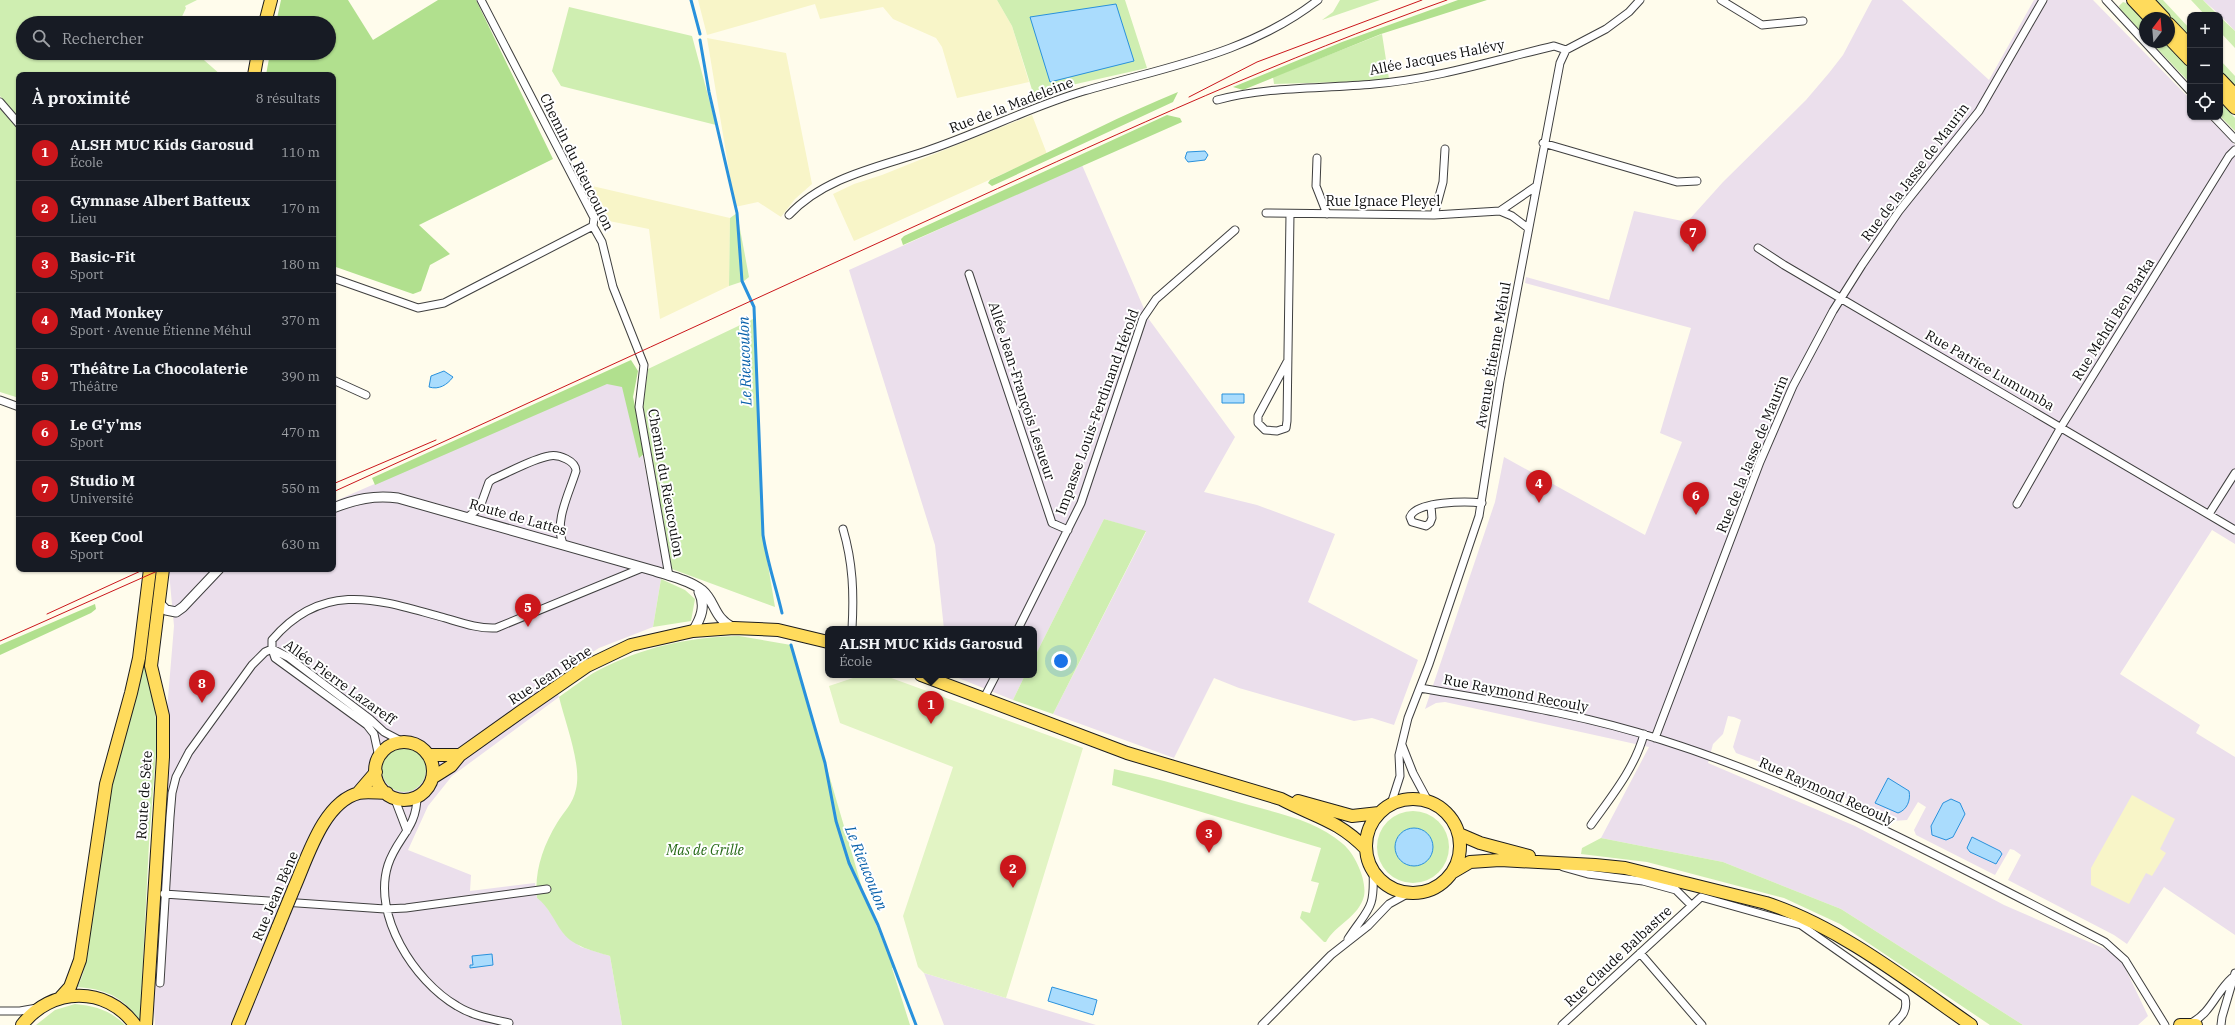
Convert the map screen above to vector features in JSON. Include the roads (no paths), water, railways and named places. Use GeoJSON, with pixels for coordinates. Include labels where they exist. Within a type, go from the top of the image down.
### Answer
{"type":"FeatureCollection","features":[{"type":"Feature","properties":{"kind":"main road"},"geometry":{"type":"LineString","coordinates":[[268,16],[271,0]]}},
{"type":"Feature","properties":{"kind":"main road"},"geometry":{"type":"LineString","coordinates":[[2133,0],[2144,12]]}},
{"type":"Feature","properties":{"kind":"main road"},"geometry":{"type":"LineString","coordinates":[[2147,0],[2158,12]]}},
{"type":"Feature","properties":{"kind":"main road"},"geometry":{"type":"LineString","coordinates":[[2175,30],[2187,43]]}},
{"type":"Feature","properties":{"kind":"main road"},"geometry":{"type":"LineString","coordinates":[[2175,44],[2187,57]]}},
{"type":"Feature","properties":{"kind":"main road"},"geometry":{"type":"LineString","coordinates":[[255,72],[257,60]]}},
{"type":"Feature","properties":{"kind":"main road"},"geometry":{"type":"LineString","coordinates":[[2223,82],[2235,95]]}},
{"type":"Feature","properties":{"kind":"main road"},"geometry":{"type":"LineString","coordinates":[[2223,95],[2235,108]]}},
{"type":"Feature","properties":{"kind":"main road"},"geometry":{"type":"LineString","coordinates":[[61,997],[70,987],[80,960],[105,790],[132,693],[139,658],[150,572]]}},
{"type":"Feature","properties":{"kind":"main road","name":"Route de Sète"},"geometry":{"type":"LineString","coordinates":[[146,1025],[163,757],[163,716],[151,666],[163,572]]}},
{"type":"Feature","properties":{"kind":"main road","name":"Rue Jean Bène"},"geometry":{"type":"LineString","coordinates":[[432,778],[451,766],[460,756],[588,666],[631,645],[693,631],[734,628],[778,630],[825,641]]}},
{"type":"Feature","properties":{"kind":"main road"},"geometry":{"type":"LineString","coordinates":[[929,678],[1127,753],[1281,799],[1303,802],[1352,816],[1379,813]]}},
{"type":"Feature","properties":{"kind":"main road"},"geometry":{"type":"LineString","coordinates":[[358,793],[391,795],[406,799],[417,796],[427,789],[432,778],[432,763],[428,755],[418,745],[403,742],[394,744],[385,749],[379,757],[376,772],[379,784],[391,795]]}},
{"type":"Feature","properties":{"kind":"main road"},"geometry":{"type":"LineString","coordinates":[[428,755],[460,756]]}},
{"type":"Feature","properties":{"kind":"main road","name":"Rue Jean Bène"},"geometry":{"type":"LineString","coordinates":[[238,1025],[294,888],[326,819],[346,799],[358,793],[376,772]]}},
{"type":"Feature","properties":{"kind":"main road"},"geometry":{"type":"LineString","coordinates":[[1281,799],[1300,809],[1330,820],[1348,831],[1366,850]]}},
{"type":"Feature","properties":{"kind":"main road"},"geometry":{"type":"LineString","coordinates":[[1453,872],[1460,856],[1459,834],[1448,814],[1428,801],[1405,800],[1391,804],[1379,813],[1371,825],[1367,837],[1366,850],[1373,871],[1386,885],[1409,893],[1423,892],[1436,887],[1453,872],[1470,862],[1548,861],[1624,868],[1706,887],[1789,910],[1810,919],[1971,1025]]}},
{"type":"Feature","properties":{"kind":"main road"},"geometry":{"type":"LineString","coordinates":[[1459,834],[1480,843],[1548,861]]}},
{"type":"Feature","properties":{"kind":"main road"},"geometry":{"type":"LineString","coordinates":[[22,1025],[39,1008],[61,997],[79,995],[98,998],[114,1005],[129,1016],[135,1025]]}},
{"type":"Feature","properties":{"kind":"street","name":"Chemin du Rieucoulon"},"geometry":{"type":"LineString","coordinates":[[481,0],[594,218],[593,226],[602,242],[613,287],[644,365],[639,407],[669,576]]}},
{"type":"Feature","properties":{"kind":"street","name":"Rue de la Madeleine"},"geometry":{"type":"LineString","coordinates":[[789,215],[804,200],[826,185],[961,140],[1027,110],[1054,100],[1210,56],[1250,40],[1295,16],[1318,0]]}},
{"type":"Feature","properties":{"kind":"street"},"geometry":{"type":"LineString","coordinates":[[1566,50],[1606,29],[1629,12],[1640,0]]}},
{"type":"Feature","properties":{"kind":"street"},"geometry":{"type":"LineString","coordinates":[[1721,0],[1762,26],[1803,21]]}},
{"type":"Feature","properties":{"kind":"street","name":"Rue de la Jasse de Maurin"},"geometry":{"type":"LineString","coordinates":[[1655,738],[1760,463],[1793,386],[1841,298],[1899,211],[1979,111],[2043,0]]}},
{"type":"Feature","properties":{"kind":"street"},"geometry":{"type":"LineString","coordinates":[[2111,1],[2187,88]]}},
{"type":"Feature","properties":{"kind":"street","name":"Allée Jacques Halévy"},"geometry":{"type":"LineString","coordinates":[[1217,100],[1242,93],[1289,88],[1386,83],[1466,68],[1554,46],[1566,50]]}},
{"type":"Feature","properties":{"kind":"street","name":"Avenue Étienne Méhul"},"geometry":{"type":"LineString","coordinates":[[1391,804],[1400,776],[1399,755],[1408,718],[1457,587],[1482,503],[1496,405],[1543,143],[1560,63],[1566,50]]}},
{"type":"Feature","properties":{"kind":"street"},"geometry":{"type":"LineString","coordinates":[[0,102],[16,121]]}},
{"type":"Feature","properties":{"kind":"street"},"geometry":{"type":"LineString","coordinates":[[2217,120],[2235,139]]}},
{"type":"Feature","properties":{"kind":"street"},"geometry":{"type":"LineString","coordinates":[[1543,143],[1677,182],[1698,181]]}},
{"type":"Feature","properties":{"kind":"street"},"geometry":{"type":"LineString","coordinates":[[1434,215],[1443,182],[1445,149]]}},
{"type":"Feature","properties":{"kind":"street","name":"Rue Mehdi Ben Barka"},"geometry":{"type":"LineString","coordinates":[[2017,504],[2061,427],[2229,156],[2235,150]]}},
{"type":"Feature","properties":{"kind":"street"},"geometry":{"type":"LineString","coordinates":[[1317,158],[1316,186],[1327,214]]}},
{"type":"Feature","properties":{"kind":"street"},"geometry":{"type":"LineString","coordinates":[[1500,211],[1535,187]]}},
{"type":"Feature","properties":{"kind":"street"},"geometry":{"type":"LineString","coordinates":[[1500,211],[1512,216],[1528,228]]}},
{"type":"Feature","properties":{"kind":"street","name":"Rue Ignace Pleyel"},"geometry":{"type":"LineString","coordinates":[[1266,213],[1434,215],[1500,211]]}},
{"type":"Feature","properties":{"kind":"street"},"geometry":{"type":"LineString","coordinates":[[1287,362],[1258,416],[1258,423],[1265,430],[1277,432],[1286,428],[1290,214]]}},
{"type":"Feature","properties":{"kind":"street"},"geometry":{"type":"LineString","coordinates":[[336,279],[418,308],[444,303],[593,226]]}},
{"type":"Feature","properties":{"kind":"street","name":"Impasse Louis-Ferdinand Hérold"},"geometry":{"type":"LineString","coordinates":[[1020,626],[1081,503],[1143,318],[1156,299],[1234,230]]}},
{"type":"Feature","properties":{"kind":"street","name":"Rue Patrice Lumumba"},"geometry":{"type":"LineString","coordinates":[[1758,248],[1784,266],[2235,530]]}},
{"type":"Feature","properties":{"kind":"street","name":"Allée Jean-François Lesueur"},"geometry":{"type":"LineString","coordinates":[[969,274],[1052,523],[1068,530]]}},
{"type":"Feature","properties":{"kind":"street"},"geometry":{"type":"LineString","coordinates":[[336,381],[366,395]]}},
{"type":"Feature","properties":{"kind":"street"},"geometry":{"type":"LineString","coordinates":[[0,400],[16,406]]}},
{"type":"Feature","properties":{"kind":"street"},"geometry":{"type":"LineString","coordinates":[[468,517],[480,507],[489,482],[493,479],[553,456],[572,462],[576,466],[576,472],[560,521],[559,533],[563,544]]}},
{"type":"Feature","properties":{"kind":"street"},"geometry":{"type":"LineString","coordinates":[[2209,514],[2235,473]]}},
{"type":"Feature","properties":{"kind":"street","name":"Route de Lattes"},"geometry":{"type":"LineString","coordinates":[[336,507],[366,496],[379,495],[398,498],[563,544],[669,576],[693,585],[703,591],[716,614],[726,624],[734,628]]}},
{"type":"Feature","properties":{"kind":"street"},"geometry":{"type":"LineString","coordinates":[[1431,506],[1470,502],[1482,503]]}},
{"type":"Feature","properties":{"kind":"street"},"geometry":{"type":"LineString","coordinates":[[844,529],[851,555],[853,574],[852,626]]}},
{"type":"Feature","properties":{"kind":"street"},"geometry":{"type":"LineString","coordinates":[[160,983],[164,894],[172,793],[182,763],[252,665],[264,652],[272,649],[272,640],[289,622],[303,613],[334,601],[351,598],[376,600],[477,627],[496,628],[642,568]]}},
{"type":"Feature","properties":{"kind":"street"},"geometry":{"type":"LineString","coordinates":[[158,602],[166,610],[176,612],[184,607],[215,572]]}},
{"type":"Feature","properties":{"kind":"street"},"geometry":{"type":"LineString","coordinates":[[693,585],[703,600],[703,610],[699,622],[693,631]]}},
{"type":"Feature","properties":{"kind":"street","name":"Allée Pierre Lazareff"},"geometry":{"type":"LineString","coordinates":[[272,649],[275,658],[384,732],[403,742]]}},
{"type":"Feature","properties":{"kind":"street"},"geometry":{"type":"LineString","coordinates":[[984,698],[994,678]]}},
{"type":"Feature","properties":{"kind":"street","name":"Rue Raymond Recouly"},"geometry":{"type":"LineString","coordinates":[[1420,688],[1534,707],[1644,734],[1740,767],[1834,806],[2106,942],[2125,960],[2165,1025]]}},
{"type":"Feature","properties":{"kind":"street","name":"Allée Pierre Lazareff"},"geometry":{"type":"LineString","coordinates":[[353,711],[371,729],[376,741],[379,757]]}},
{"type":"Feature","properties":{"kind":"street"},"geometry":{"type":"LineString","coordinates":[[1591,825],[1639,751],[1644,734]]}},
{"type":"Feature","properties":{"kind":"street"},"geometry":{"type":"LineString","coordinates":[[1402,745],[1413,774],[1428,801]]}},
{"type":"Feature","properties":{"kind":"street"},"geometry":{"type":"LineString","coordinates":[[391,795],[407,832]]}},
{"type":"Feature","properties":{"kind":"street"},"geometry":{"type":"LineString","coordinates":[[417,796],[414,818],[388,865],[385,883],[385,909],[411,963],[427,983],[461,1008],[482,1017],[509,1023]]}},
{"type":"Feature","properties":{"kind":"street"},"geometry":{"type":"LineString","coordinates":[[1548,861],[1574,871],[1635,880],[1676,890],[1691,905],[1701,897],[1801,924],[1905,998],[1907,1006],[1904,1014],[1893,1025]]}},
{"type":"Feature","properties":{"kind":"street"},"geometry":{"type":"LineString","coordinates":[[1262,1025],[1288,997],[1346,941],[1366,915],[1373,902],[1373,871]]}},
{"type":"Feature","properties":{"kind":"street"},"geometry":{"type":"LineString","coordinates":[[164,894],[385,909],[406,908],[547,889]]}},
{"type":"Feature","properties":{"kind":"street"},"geometry":{"type":"LineString","coordinates":[[1346,941],[1359,934],[1389,904],[1409,893]]}},
{"type":"Feature","properties":{"kind":"street","name":"Rue Claude Balbastre"},"geometry":{"type":"LineString","coordinates":[[1562,1025],[1691,905]]}},
{"type":"Feature","properties":{"kind":"street"},"geometry":{"type":"LineString","coordinates":[[1640,953],[1702,1025]]}},
{"type":"Feature","properties":{"kind":"street"},"geometry":{"type":"LineString","coordinates":[[2189,1025],[2208,1011],[2226,984],[2234,976]]}},
{"type":"Feature","properties":{"kind":"street"},"geometry":{"type":"LineString","coordinates":[[2221,1025],[2234,976]]}},
{"type":"Feature","properties":{"kind":"street"},"geometry":{"type":"LineString","coordinates":[[0,1011],[20,1011],[39,1008]]}},
{"type":"Feature","properties":{"kind":"water"},"geometry":{"type":"Polygon","coordinates":[[[1116,4],[1134,61],[1050,82],[1030,17],[1116,4]]]}},
{"type":"Feature","properties":{"kind":"water"},"geometry":{"type":"Polygon","coordinates":[[[1205,151],[1208,155],[1205,160],[1188,162],[1185,158],[1187,152],[1205,151]]]}},
{"type":"Feature","properties":{"kind":"water"},"geometry":{"type":"Polygon","coordinates":[[[444,371],[453,377],[451,380],[436,388],[429,387],[431,376],[444,371]]]}},
{"type":"Feature","properties":{"kind":"water"},"geometry":{"type":"Polygon","coordinates":[[[1222,394],[1244,394],[1244,403],[1222,403],[1222,394]]]}},
{"type":"Feature","properties":{"kind":"water"},"geometry":{"type":"Polygon","coordinates":[[[1888,778],[1909,791],[1908,804],[1904,810],[1898,813],[1875,803],[1888,778]]]}},
{"type":"Feature","properties":{"kind":"water"},"geometry":{"type":"Polygon","coordinates":[[[1951,799],[1960,803],[1965,814],[1953,837],[1946,840],[1932,835],[1931,826],[1943,803],[1951,799]]]}},
{"type":"Feature","properties":{"kind":"water"},"geometry":{"type":"Polygon","coordinates":[[[1410,828],[1418,828],[1430,837],[1433,847],[1430,857],[1424,863],[1418,866],[1410,866],[1398,857],[1395,851],[1395,843],[1404,831],[1410,828]]]}},
{"type":"Feature","properties":{"kind":"water"},"geometry":{"type":"Polygon","coordinates":[[[1972,837],[2000,851],[2002,854],[1996,864],[1970,852],[1967,848],[1972,837]]]}},
{"type":"Feature","properties":{"kind":"water"},"geometry":{"type":"Polygon","coordinates":[[[492,954],[493,965],[470,968],[470,965],[473,965],[472,956],[492,954]]]}},
{"type":"Feature","properties":{"kind":"water"},"geometry":{"type":"Polygon","coordinates":[[[1052,987],[1097,1000],[1093,1015],[1048,1001],[1052,987]]]}},
{"type":"Feature","properties":{"kind":"waterway","name":"Le Rieucoulon"},"geometry":{"type":"LineString","coordinates":[[691,0],[700,34]]}},
{"type":"Feature","properties":{"kind":"waterway","name":"Le Rieucoulon"},"geometry":{"type":"LineString","coordinates":[[700,40],[709,92],[737,213],[742,281],[754,307],[763,535],[782,613]]}},
{"type":"Feature","properties":{"kind":"waterway","name":"Le Rieucoulon"},"geometry":{"type":"LineString","coordinates":[[791,645],[825,763],[836,821],[849,863],[878,925],[916,1025]]}},
{"type":"Feature","properties":{"kind":"tram line"},"geometry":{"type":"LineString","coordinates":[[1189,97],[1257,62],[1422,0]]}},
{"type":"Feature","properties":{"kind":"tram line"},"geometry":{"type":"LineString","coordinates":[[336,491],[1086,148],[1265,70],[1386,22],[1447,0]]}},
{"type":"Feature","properties":{"kind":"tram line"},"geometry":{"type":"LineString","coordinates":[[336,483],[436,440]]}},
{"type":"Feature","properties":{"kind":"tram line"},"geometry":{"type":"LineString","coordinates":[[47,614],[138,572]]}},
{"type":"Feature","properties":{"kind":"tram line"},"geometry":{"type":"LineString","coordinates":[[0,641],[155,572]]}},
{"type":"Feature","properties":{"kind":"place","name":"Studio M"},"geometry":{"type":"Point","coordinates":[1693,252]}},
{"type":"Feature","properties":{"kind":"place","name":"Mad Monkey"},"geometry":{"type":"Point","coordinates":[1539,503]}},
{"type":"Feature","properties":{"kind":"place","name":"Le G'y'ms"},"geometry":{"type":"Point","coordinates":[1696,515]}},
{"type":"Feature","properties":{"kind":"place","name":"Théâtre La Chocolaterie"},"geometry":{"type":"Point","coordinates":[528,627]}},
{"type":"Feature","properties":{"kind":"place","name":"Keep Cool"},"geometry":{"type":"Point","coordinates":[202,703]}},
{"type":"Feature","properties":{"kind":"place","name":"ALSH MUC Kids Garosud"},"geometry":{"type":"Point","coordinates":[931,724]}},
{"type":"Feature","properties":{"kind":"place","name":"Basic-Fit"},"geometry":{"type":"Point","coordinates":[1209,853]}},
{"type":"Feature","properties":{"kind":"place","name":"Gymnase Albert Batteux"},"geometry":{"type":"Point","coordinates":[1013,888]}},
{"type":"Feature","properties":{"kind":"park label","name":"Mas de Grille"},"geometry":{"type":"Point","coordinates":[705,850]}}]}
